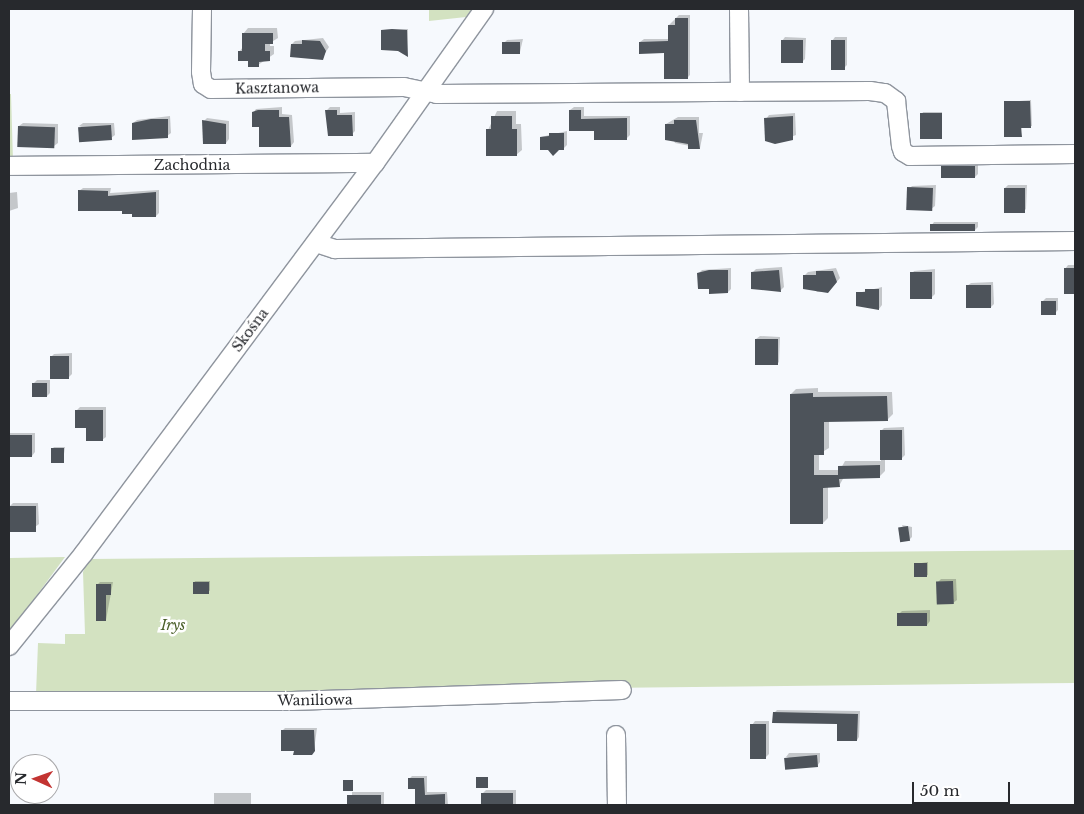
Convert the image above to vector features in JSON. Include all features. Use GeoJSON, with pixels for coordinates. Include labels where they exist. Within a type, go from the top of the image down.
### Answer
{"type":"FeatureCollection","features":[{"type":"Feature","properties":{"kind":"street","name":"Kasztanowa"},"geometry":{"type":"LineString","coordinates":[[202,9],[201,72],[203,84],[211,89],[404,87],[428,92],[885,93],[898,107],[901,146],[903,152],[910,156],[1075,154]]}},
{"type":"Feature","properties":{"kind":"street","name":"Skośna"},"geometry":{"type":"LineString","coordinates":[[9,646],[84,552],[376,163],[428,92],[484,9]]}},
{"type":"Feature","properties":{"kind":"street"},"geometry":{"type":"LineString","coordinates":[[739,9],[740,92]]}},
{"type":"Feature","properties":{"kind":"street","name":"Zachodnia"},"geometry":{"type":"LineString","coordinates":[[9,166],[376,163]]}},
{"type":"Feature","properties":{"kind":"street"},"geometry":{"type":"LineString","coordinates":[[316,243],[335,249],[1075,241]]}},
{"type":"Feature","properties":{"kind":"street","name":"Waniliowa"},"geometry":{"type":"LineString","coordinates":[[9,701],[292,701],[622,690]]}},
{"type":"Feature","properties":{"kind":"street"},"geometry":{"type":"LineString","coordinates":[[616,735],[617,805]]}},
{"type":"Feature","properties":{"kind":"green space"},"geometry":{"type":"Polygon","coordinates":[[[429,9],[472,9],[466,17],[429,21],[429,9]]]}},
{"type":"Feature","properties":{"kind":"green space"},"geometry":{"type":"Polygon","coordinates":[[[9,94],[11,94],[13,161],[9,161],[9,94]]]}},
{"type":"Feature","properties":{"kind":"green space","name":"Irys"},"geometry":{"type":"Polygon","coordinates":[[[1075,550],[1075,683],[36,694],[38,643],[65,644],[65,634],[85,634],[83,572],[89,559],[1075,550]]]}},
{"type":"Feature","properties":{"kind":"green space"},"geometry":{"type":"Polygon","coordinates":[[[65,557],[9,633],[9,558],[65,557]]]}},
{"type":"Feature","properties":{"kind":"building"},"geometry":{"type":"Polygon","coordinates":[[[675,18],[688,18],[688,79],[664,79],[664,53],[639,54],[639,42],[668,41],[668,25],[675,25],[675,18]]]}},
{"type":"Feature","properties":{"kind":"building"},"geometry":{"type":"Polygon","coordinates":[[[381,30],[407,30],[408,57],[398,51],[381,50],[381,30]]]}},
{"type":"Feature","properties":{"kind":"building"},"geometry":{"type":"Polygon","coordinates":[[[242,33],[273,33],[273,44],[265,44],[265,51],[270,51],[270,61],[259,62],[259,67],[248,67],[248,61],[238,61],[238,51],[242,51],[242,33]]]}},
{"type":"Feature","properties":{"kind":"building"},"geometry":{"type":"Polygon","coordinates":[[[302,40],[320,41],[326,51],[323,60],[290,57],[291,44],[302,44],[302,40]]]}},
{"type":"Feature","properties":{"kind":"building"},"geometry":{"type":"Polygon","coordinates":[[[781,40],[803,40],[803,63],[781,63],[781,40]]]}},
{"type":"Feature","properties":{"kind":"building"},"geometry":{"type":"Polygon","coordinates":[[[831,40],[845,40],[845,70],[831,70],[831,40]]]}},
{"type":"Feature","properties":{"kind":"building"},"geometry":{"type":"Polygon","coordinates":[[[502,42],[520,42],[520,54],[502,54],[502,42]]]}},
{"type":"Feature","properties":{"kind":"building"},"geometry":{"type":"Polygon","coordinates":[[[1004,101],[1030,101],[1031,128],[1021,128],[1022,137],[1004,137],[1004,101]]]}},
{"type":"Feature","properties":{"kind":"building"},"geometry":{"type":"Polygon","coordinates":[[[258,110],[279,110],[279,117],[289,117],[291,147],[259,147],[259,127],[252,127],[252,112],[258,110]]]}},
{"type":"Feature","properties":{"kind":"building"},"geometry":{"type":"Polygon","coordinates":[[[325,110],[337,110],[337,115],[352,115],[353,136],[328,136],[325,110]]]}},
{"type":"Feature","properties":{"kind":"building"},"geometry":{"type":"Polygon","coordinates":[[[569,110],[581,110],[581,119],[627,118],[627,140],[594,140],[594,131],[569,131],[569,110]]]}},
{"type":"Feature","properties":{"kind":"building"},"geometry":{"type":"Polygon","coordinates":[[[920,113],[942,113],[942,139],[920,139],[920,113]]]}},
{"type":"Feature","properties":{"kind":"building"},"geometry":{"type":"Polygon","coordinates":[[[491,116],[512,116],[512,129],[517,129],[517,156],[486,156],[486,129],[491,129],[491,116]]]}},
{"type":"Feature","properties":{"kind":"building"},"geometry":{"type":"Polygon","coordinates":[[[793,116],[793,140],[775,144],[765,141],[764,118],[793,116]]]}},
{"type":"Feature","properties":{"kind":"building"},"geometry":{"type":"Polygon","coordinates":[[[151,119],[168,119],[168,138],[132,140],[132,123],[151,119]]]}},
{"type":"Feature","properties":{"kind":"building"},"geometry":{"type":"Polygon","coordinates":[[[202,120],[226,124],[226,144],[203,144],[202,120]]]}},
{"type":"Feature","properties":{"kind":"building"},"geometry":{"type":"Polygon","coordinates":[[[674,120],[696,120],[700,149],[688,149],[688,144],[665,140],[665,124],[674,124],[674,120]]]}},
{"type":"Feature","properties":{"kind":"building"},"geometry":{"type":"Polygon","coordinates":[[[111,125],[112,140],[79,142],[78,127],[111,125]]]}},
{"type":"Feature","properties":{"kind":"building"},"geometry":{"type":"Polygon","coordinates":[[[18,126],[55,127],[54,148],[17,147],[18,126]]]}},
{"type":"Feature","properties":{"kind":"building"},"geometry":{"type":"Polygon","coordinates":[[[549,133],[564,133],[564,150],[559,150],[553,156],[548,150],[540,150],[540,137],[549,136],[549,133]]]}},
{"type":"Feature","properties":{"kind":"building"},"geometry":{"type":"Polygon","coordinates":[[[941,166],[975,166],[975,178],[941,178],[941,166]]]}},
{"type":"Feature","properties":{"kind":"building"},"geometry":{"type":"Polygon","coordinates":[[[907,187],[933,188],[932,211],[906,210],[907,187]]]}},
{"type":"Feature","properties":{"kind":"building"},"geometry":{"type":"Polygon","coordinates":[[[1004,188],[1025,188],[1025,213],[1004,213],[1004,188]]]}},
{"type":"Feature","properties":{"kind":"building"},"geometry":{"type":"Polygon","coordinates":[[[78,190],[108,191],[108,196],[156,192],[156,217],[132,217],[132,214],[122,214],[122,211],[78,211],[78,190]]]}},
{"type":"Feature","properties":{"kind":"building"},"geometry":{"type":"Polygon","coordinates":[[[930,224],[975,224],[975,231],[930,231],[930,224]]]}},
{"type":"Feature","properties":{"kind":"building"},"geometry":{"type":"Polygon","coordinates":[[[1064,268],[1075,268],[1075,294],[1064,294],[1064,268]]]}},
{"type":"Feature","properties":{"kind":"building"},"geometry":{"type":"Polygon","coordinates":[[[709,270],[728,270],[728,293],[709,294],[709,289],[698,289],[697,273],[709,270]]]}},
{"type":"Feature","properties":{"kind":"building"},"geometry":{"type":"Polygon","coordinates":[[[779,270],[781,292],[751,289],[751,272],[779,270]]]}},
{"type":"Feature","properties":{"kind":"building"},"geometry":{"type":"Polygon","coordinates":[[[816,271],[833,271],[837,282],[828,293],[803,289],[803,275],[816,275],[816,271]]]}},
{"type":"Feature","properties":{"kind":"building"},"geometry":{"type":"Polygon","coordinates":[[[910,272],[932,272],[932,299],[910,299],[910,272]]]}},
{"type":"Feature","properties":{"kind":"building"},"geometry":{"type":"Polygon","coordinates":[[[966,285],[991,285],[991,308],[966,308],[966,285]]]}},
{"type":"Feature","properties":{"kind":"building"},"geometry":{"type":"Polygon","coordinates":[[[865,289],[879,289],[879,310],[856,306],[856,292],[865,292],[865,289]]]}},
{"type":"Feature","properties":{"kind":"building"},"geometry":{"type":"Polygon","coordinates":[[[1041,301],[1056,301],[1056,315],[1041,315],[1041,301]]]}},
{"type":"Feature","properties":{"kind":"building"},"geometry":{"type":"Polygon","coordinates":[[[755,339],[778,339],[778,365],[755,365],[755,339]]]}},
{"type":"Feature","properties":{"kind":"building"},"geometry":{"type":"Polygon","coordinates":[[[50,356],[69,356],[69,379],[50,379],[50,356]]]}},
{"type":"Feature","properties":{"kind":"building"},"geometry":{"type":"Polygon","coordinates":[[[32,383],[47,383],[47,397],[32,397],[32,383]]]}},
{"type":"Feature","properties":{"kind":"building"},"geometry":{"type":"Polygon","coordinates":[[[813,393],[813,397],[887,396],[888,421],[824,422],[824,455],[814,455],[814,475],[838,475],[838,466],[880,465],[880,478],[839,479],[840,487],[823,488],[823,524],[790,524],[790,394],[813,393]]]}},
{"type":"Feature","properties":{"kind":"building"},"geometry":{"type":"Polygon","coordinates":[[[75,410],[103,410],[103,441],[86,441],[86,428],[75,428],[75,410]]]}},
{"type":"Feature","properties":{"kind":"building"},"geometry":{"type":"Polygon","coordinates":[[[880,430],[902,430],[902,460],[880,460],[880,430]]]}},
{"type":"Feature","properties":{"kind":"building"},"geometry":{"type":"Polygon","coordinates":[[[9,435],[32,435],[32,457],[9,457],[9,435]]]}},
{"type":"Feature","properties":{"kind":"building"},"geometry":{"type":"Polygon","coordinates":[[[51,448],[64,448],[64,463],[51,463],[51,448]]]}},
{"type":"Feature","properties":{"kind":"building"},"geometry":{"type":"Polygon","coordinates":[[[9,506],[36,506],[36,532],[9,532],[9,506]]]}},
{"type":"Feature","properties":{"kind":"building"},"geometry":{"type":"Polygon","coordinates":[[[908,526],[910,541],[900,542],[898,527],[908,526]]]}},
{"type":"Feature","properties":{"kind":"building"},"geometry":{"type":"Polygon","coordinates":[[[914,563],[927,563],[927,577],[914,577],[914,563]]]}},
{"type":"Feature","properties":{"kind":"building"},"geometry":{"type":"Polygon","coordinates":[[[953,581],[954,604],[937,605],[936,582],[953,581]]]}},
{"type":"Feature","properties":{"kind":"building"},"geometry":{"type":"Polygon","coordinates":[[[193,582],[209,582],[209,594],[193,594],[193,582]]]}},
{"type":"Feature","properties":{"kind":"building"},"geometry":{"type":"Polygon","coordinates":[[[96,584],[111,584],[111,595],[106,595],[106,621],[96,621],[96,584]]]}},
{"type":"Feature","properties":{"kind":"building"},"geometry":{"type":"Polygon","coordinates":[[[897,613],[927,613],[927,626],[897,626],[897,613]]]}},
{"type":"Feature","properties":{"kind":"building"},"geometry":{"type":"Polygon","coordinates":[[[773,712],[858,714],[857,741],[837,741],[837,724],[772,723],[773,712]]]}},
{"type":"Feature","properties":{"kind":"building"},"geometry":{"type":"Polygon","coordinates":[[[750,724],[766,724],[766,759],[750,759],[750,724]]]}},
{"type":"Feature","properties":{"kind":"building"},"geometry":{"type":"Polygon","coordinates":[[[281,730],[314,730],[315,751],[312,755],[293,755],[294,751],[281,751],[281,730]]]}},
{"type":"Feature","properties":{"kind":"building"},"geometry":{"type":"Polygon","coordinates":[[[817,755],[818,767],[785,770],[784,758],[817,755]]]}},
{"type":"Feature","properties":{"kind":"building"},"geometry":{"type":"Polygon","coordinates":[[[476,777],[488,777],[488,788],[476,788],[476,777]]]}},
{"type":"Feature","properties":{"kind":"building"},"geometry":{"type":"Polygon","coordinates":[[[408,778],[424,778],[425,795],[445,794],[445,805],[415,805],[415,789],[408,789],[408,778]]]}},
{"type":"Feature","properties":{"kind":"building"},"geometry":{"type":"Polygon","coordinates":[[[343,780],[353,780],[353,791],[343,791],[343,780]]]}},
{"type":"Feature","properties":{"kind":"building"},"geometry":{"type":"Polygon","coordinates":[[[481,793],[513,793],[513,805],[481,805],[481,793]]]}},
{"type":"Feature","properties":{"kind":"building"},"geometry":{"type":"Polygon","coordinates":[[[347,795],[381,795],[381,805],[347,805],[347,795]]]}}]}
